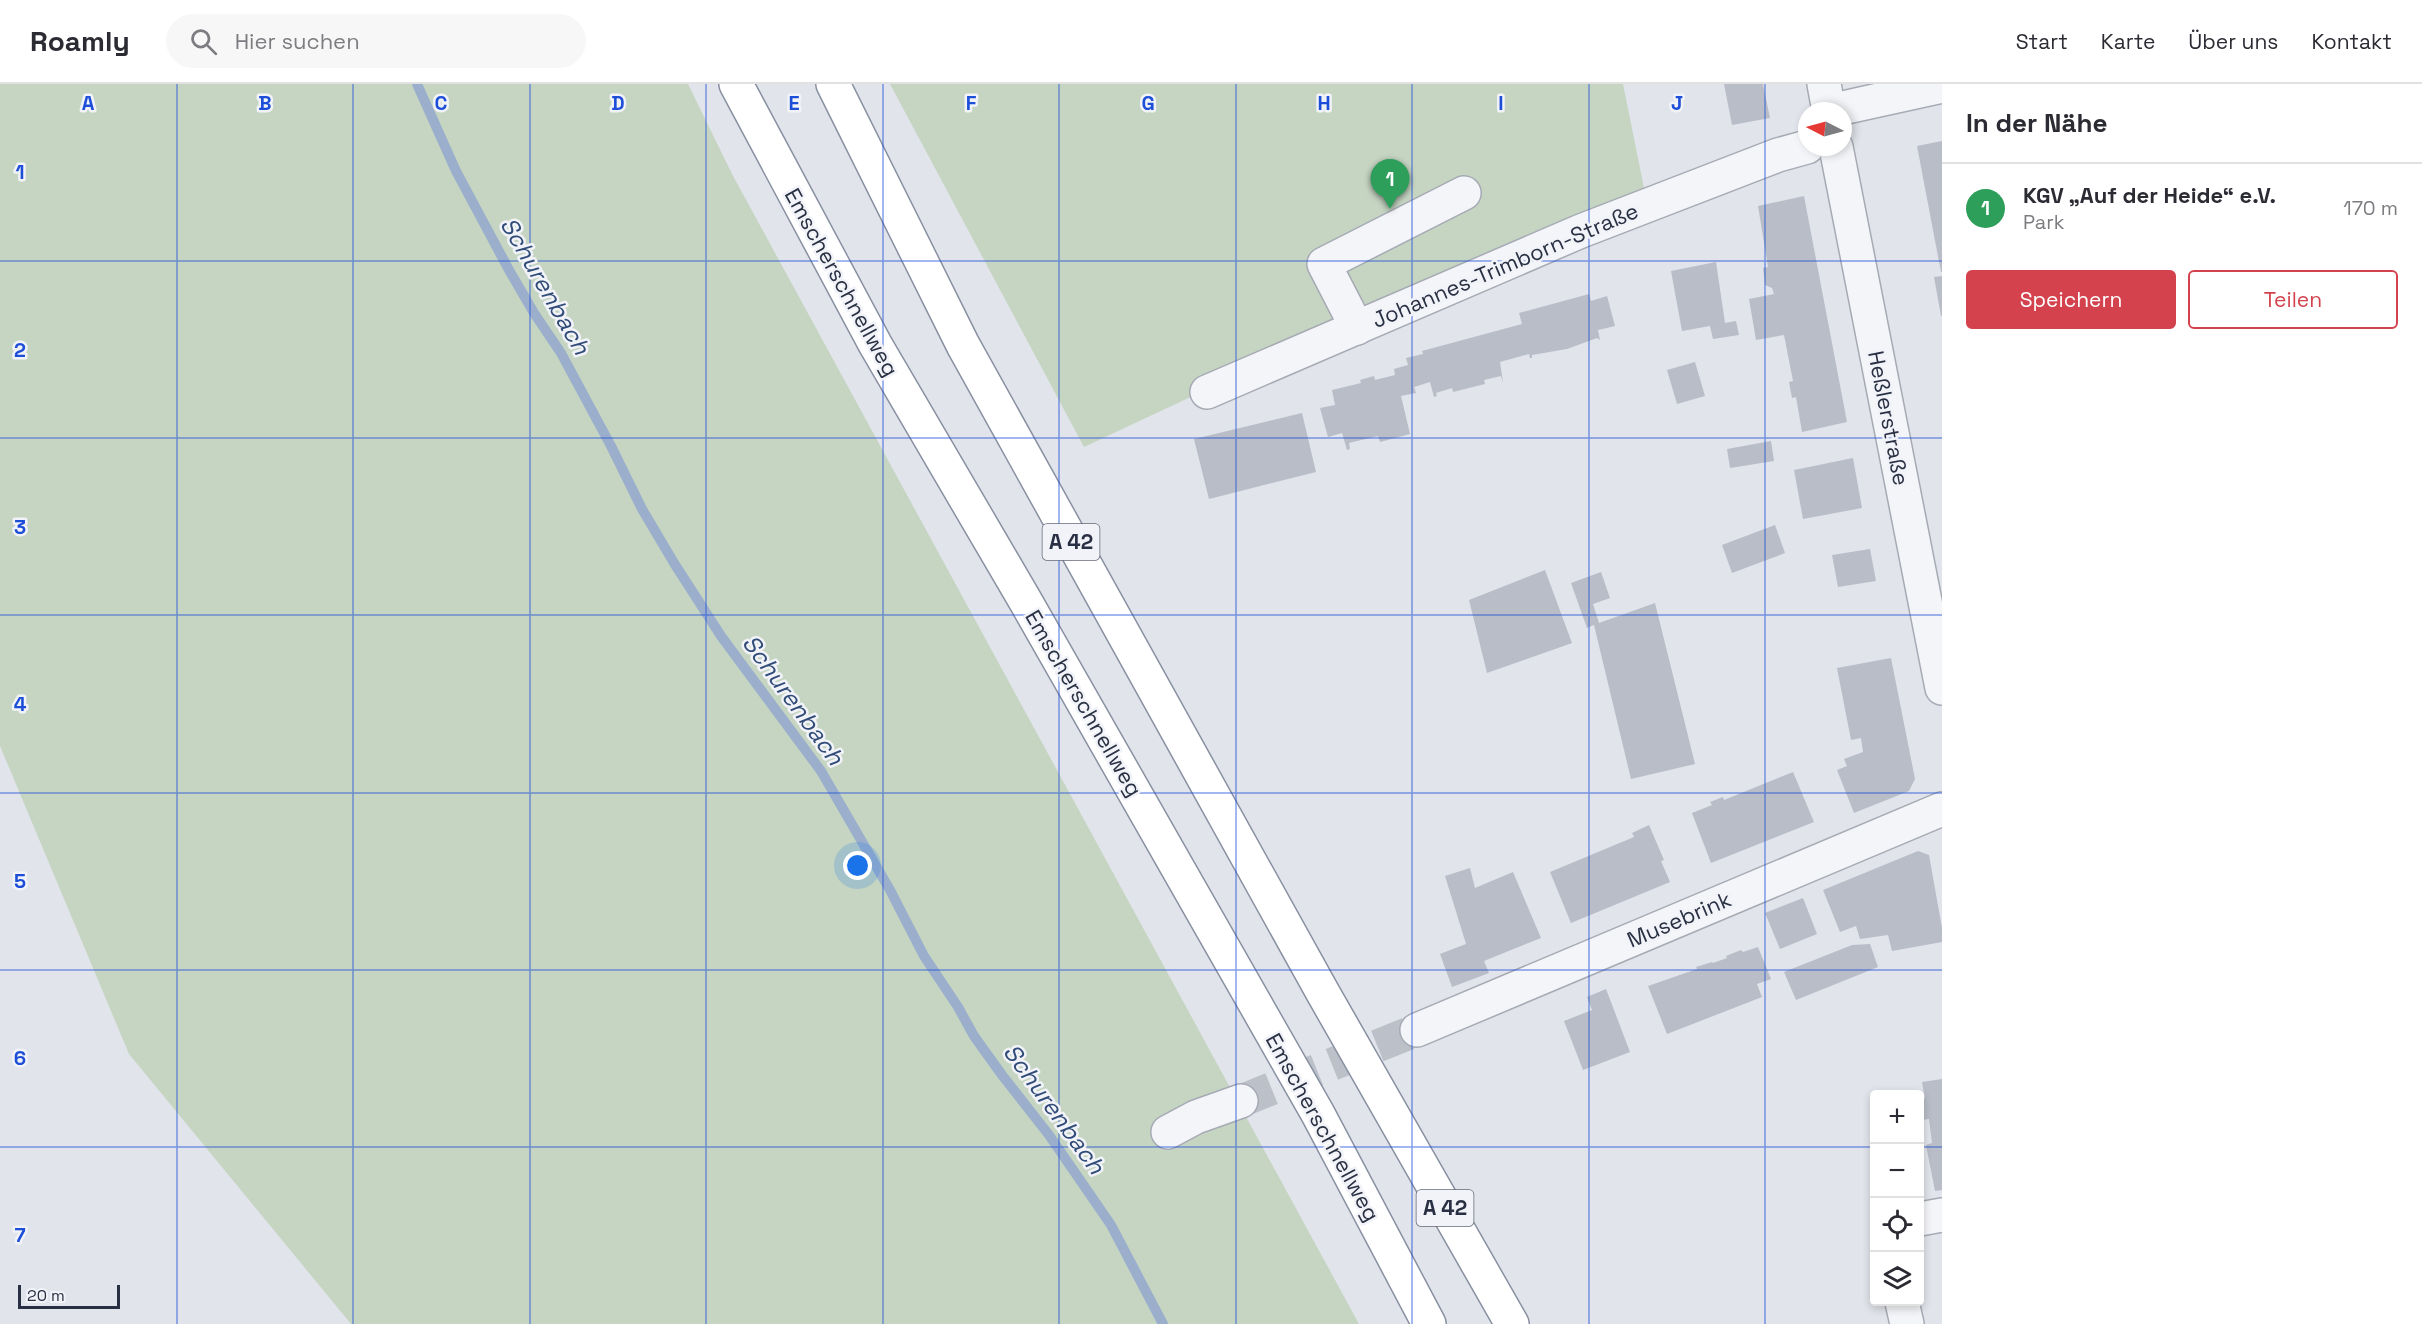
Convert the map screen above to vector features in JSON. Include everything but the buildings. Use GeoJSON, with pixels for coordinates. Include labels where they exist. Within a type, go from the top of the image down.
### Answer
{"type":"FeatureCollection","features":[{"type":"Feature","properties":{"kind":"highway","name":"Emscherschnellweg"},"geometry":{"type":"LineString","coordinates":[[735,84],[875,344],[1026,602],[1318,1114],[1429,1324]]}},
{"type":"Feature","properties":{"kind":"highway","name":"A 42"},"geometry":{"type":"LineString","coordinates":[[833,84],[968,355],[1323,993],[1512,1324]]}},
{"type":"Feature","properties":{"kind":"street"},"geometry":{"type":"LineString","coordinates":[[1824,84],[1827,102]]}},
{"type":"Feature","properties":{"kind":"street"},"geometry":{"type":"LineString","coordinates":[[1852,106],[1942,86]]}},
{"type":"Feature","properties":{"kind":"street","name":"Johannes-Trimborn-Straße"},"geometry":{"type":"LineString","coordinates":[[1207,392],[1581,231],[1757,163],[1798,150]]}},
{"type":"Feature","properties":{"kind":"street","name":"Heßlerstraße"},"geometry":{"type":"LineString","coordinates":[[1838,156],[1942,688]]}},
{"type":"Feature","properties":{"kind":"street"},"geometry":{"type":"LineString","coordinates":[[1357,328],[1324,264],[1464,193]]}},
{"type":"Feature","properties":{"kind":"street","name":"Musebrink"},"geometry":{"type":"LineString","coordinates":[[1417,1030],[1942,809]]}},
{"type":"Feature","properties":{"kind":"street"},"geometry":{"type":"LineString","coordinates":[[1168,1132],[1196,1117],[1241,1101]]}},
{"type":"Feature","properties":{"kind":"street"},"geometry":{"type":"LineString","coordinates":[[1924,1219],[1942,1215]]}},
{"type":"Feature","properties":{"kind":"street"},"geometry":{"type":"LineString","coordinates":[[1903,1306],[1906,1324]]}},
{"type":"Feature","properties":{"kind":"green space"},"geometry":{"type":"Polygon","coordinates":[[[0,84],[688,84],[732,174],[1359,1324],[351,1324],[129,1054],[0,746],[0,84]]]}},
{"type":"Feature","properties":{"kind":"green space"},"geometry":{"type":"Polygon","coordinates":[[[890,84],[1623,84],[1647,203],[1346,324],[1084,447],[890,84]]]}},
{"type":"Feature","properties":{"kind":"waterway","name":"Schurenbach"},"geometry":{"type":"LineString","coordinates":[[417,84],[456,171],[509,270],[561,353],[642,509],[674,563],[721,636],[821,771],[890,890],[924,956],[958,1007],[974,1036],[1049,1135],[1111,1225],[1163,1324]]}},
{"type":"Feature","properties":{"kind":"tunnel"},"geometry":{"type":"LineString","coordinates":[[1241,1101],[1417,1030]]}},
{"type":"Feature","properties":{"kind":"place","name":"KGV „Auf der Heide“ e.V."},"geometry":{"type":"Point","coordinates":[1390,209]}}]}
